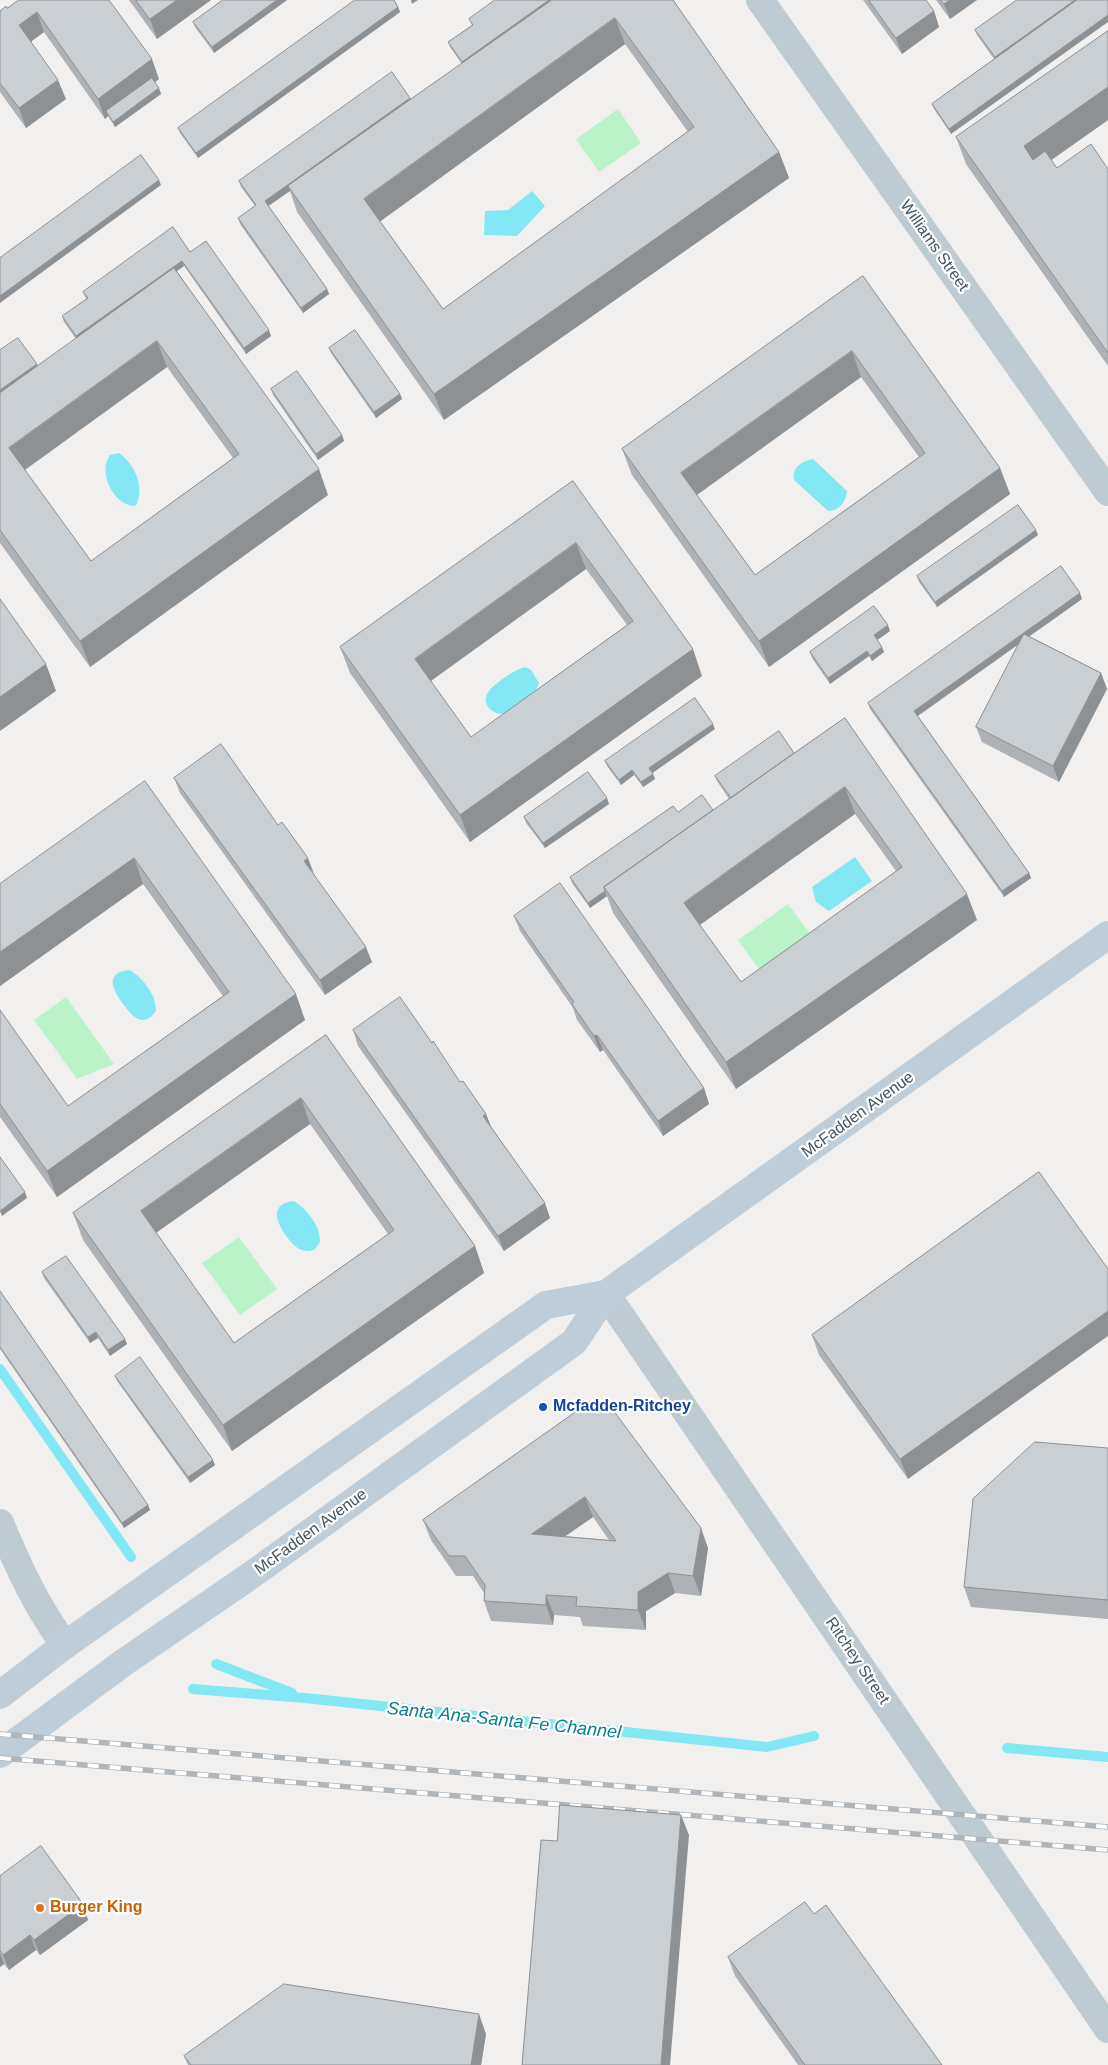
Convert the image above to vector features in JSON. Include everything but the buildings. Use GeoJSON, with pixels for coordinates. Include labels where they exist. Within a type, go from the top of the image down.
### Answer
{"type":"FeatureCollection","features":[{"type":"Feature","properties":{"kind":"main road","name":"McFadden Avenue"},"geometry":{"type":"LineString","coordinates":[[0,1754],[123,1663],[250,1576],[574,1342],[606,1294],[1108,935]]}},
{"type":"Feature","properties":{"kind":"main road","name":"McFadden Avenue"},"geometry":{"type":"LineString","coordinates":[[0,1695],[65,1645],[546,1305],[606,1294]]}},
{"type":"Feature","properties":{"kind":"street","name":"Williams Street"},"geometry":{"type":"LineString","coordinates":[[760,0],[1108,492]]}},
{"type":"Feature","properties":{"kind":"street","name":"Ritchey Street"},"geometry":{"type":"LineString","coordinates":[[606,1294],[1108,2028]]}},
{"type":"Feature","properties":{"kind":"street"},"geometry":{"type":"LineString","coordinates":[[0,1523],[36,1602],[50,1626],[65,1645]]}},
{"type":"Feature","properties":{"kind":"green space"},"geometry":{"type":"Polygon","coordinates":[[[618,109],[641,143],[599,172],[576,139],[618,109]]]}},
{"type":"Feature","properties":{"kind":"green space"},"geometry":{"type":"Polygon","coordinates":[[[788,904],[814,939],[764,976],[738,940],[788,904]]]}},
{"type":"Feature","properties":{"kind":"green space"},"geometry":{"type":"Polygon","coordinates":[[[66,997],[114,1064],[77,1079],[34,1020],[66,997]]]}},
{"type":"Feature","properties":{"kind":"green space"},"geometry":{"type":"Polygon","coordinates":[[[239,1237],[277,1289],[240,1315],[202,1263],[239,1237]]]}},
{"type":"Feature","properties":{"kind":"water"},"geometry":{"type":"Polygon","coordinates":[[[532,191],[545,206],[517,236],[484,235],[485,211],[508,210],[532,191]]]}},
{"type":"Feature","properties":{"kind":"water"},"geometry":{"type":"Polygon","coordinates":[[[119,453],[134,469],[139,483],[139,497],[137,504],[134,506],[126,504],[119,499],[109,486],[106,469],[107,462],[110,455],[119,453]]]}},
{"type":"Feature","properties":{"kind":"water"},"geometry":{"type":"Polygon","coordinates":[[[813,459],[847,491],[845,499],[839,508],[828,511],[794,480],[794,472],[798,466],[805,461],[813,459]]]}},
{"type":"Feature","properties":{"kind":"water"},"geometry":{"type":"Polygon","coordinates":[[[525,667],[531,670],[539,683],[536,690],[504,714],[491,710],[486,704],[489,691],[516,670],[525,667]]]}},
{"type":"Feature","properties":{"kind":"water"},"geometry":{"type":"Polygon","coordinates":[[[855,857],[872,881],[829,911],[816,902],[812,887],[855,857]]]}},
{"type":"Feature","properties":{"kind":"water"},"geometry":{"type":"Polygon","coordinates":[[[129,970],[144,982],[154,999],[156,1011],[147,1019],[142,1020],[134,1017],[119,999],[114,988],[113,978],[121,972],[129,970]]]}},
{"type":"Feature","properties":{"kind":"water"},"geometry":{"type":"Polygon","coordinates":[[[293,1201],[308,1213],[318,1230],[320,1242],[315,1249],[310,1251],[302,1250],[295,1246],[285,1234],[278,1220],[279,1208],[293,1201]]]}},
{"type":"Feature","properties":{"kind":"waterway"},"geometry":{"type":"LineString","coordinates":[[0,1369],[131,1557]]}},
{"type":"Feature","properties":{"kind":"waterway"},"geometry":{"type":"LineString","coordinates":[[216,1664],[292,1693]]}},
{"type":"Feature","properties":{"kind":"waterway","name":"Santa Ana-Santa Fe Channel"},"geometry":{"type":"LineString","coordinates":[[193,1689],[305,1698],[767,1747],[814,1736]]}},
{"type":"Feature","properties":{"kind":"waterway","name":"Santa Ana-Santa Fe Channel"},"geometry":{"type":"LineString","coordinates":[[1007,1748],[1108,1757]]}},
{"type":"Feature","properties":{"kind":"railway"},"geometry":{"type":"LineString","coordinates":[[0,1734],[1108,1827]]}},
{"type":"Feature","properties":{"kind":"railway"},"geometry":{"type":"LineString","coordinates":[[0,1758],[1108,1850]]}},
{"type":"Feature","properties":{"kind":"place","name":"Mcfadden-Ritchey"},"geometry":{"type":"Point","coordinates":[543,1407]}},
{"type":"Feature","properties":{"kind":"place","name":"Burger King"},"geometry":{"type":"Point","coordinates":[40,1908]}}]}
